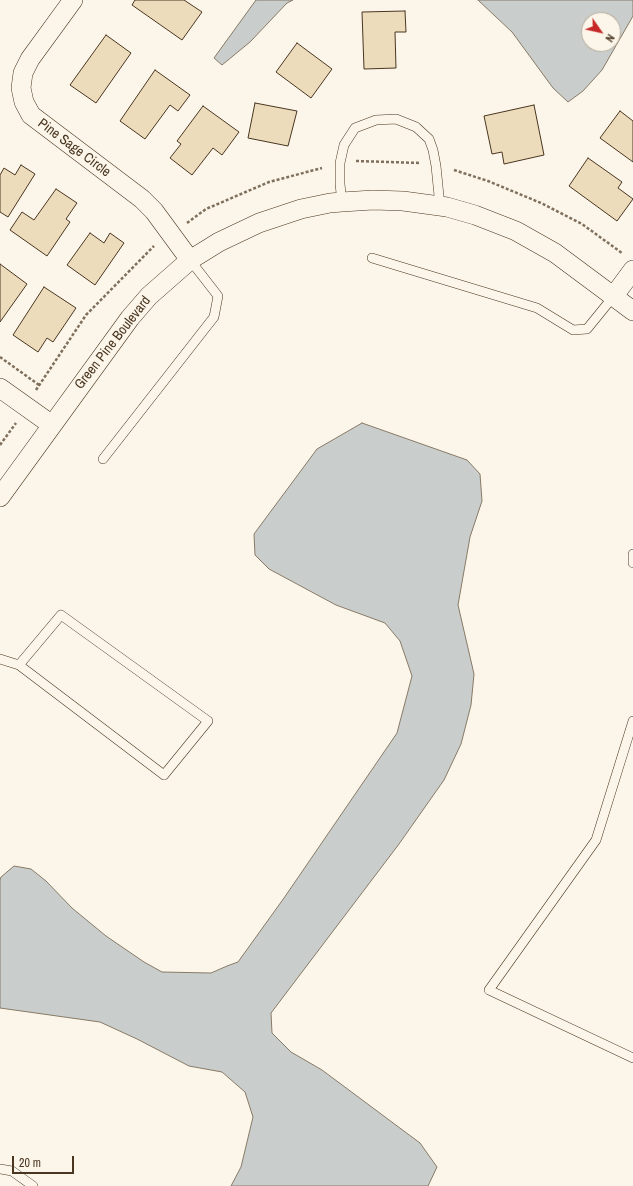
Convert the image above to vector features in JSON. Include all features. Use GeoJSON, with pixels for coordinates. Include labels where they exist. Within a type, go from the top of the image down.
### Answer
{"type":"FeatureCollection","features":[{"type":"Feature","properties":{"kind":"street","name":"Pine Sage Circle"},"geometry":{"type":"LineString","coordinates":[[73,0],[30,59],[23,73],[21,88],[24,102],[31,115],[142,199],[154,211],[190,260]]}},
{"type":"Feature","properties":{"kind":"street","name":"Green Pine Boulevard"},"geometry":{"type":"LineString","coordinates":[[0,496],[130,318],[149,296],[190,260],[219,242],[259,223],[301,209],[330,203],[403,200],[440,206],[475,215],[516,231],[555,253],[633,311]]}},
{"type":"Feature","properties":{"kind":"street"},"geometry":{"type":"LineString","coordinates":[[613,297],[633,270]]}},
{"type":"Feature","properties":{"kind":"street"},"geometry":{"type":"LineString","coordinates":[[0,388],[52,425]]}},
{"type":"Feature","properties":{"kind":"lane"},"geometry":{"type":"LineString","coordinates":[[342,202],[340,163],[344,145],[355,128],[376,120],[396,119],[416,127],[429,139],[436,166],[440,206]]}},
{"type":"Feature","properties":{"kind":"lane"},"geometry":{"type":"LineString","coordinates":[[372,258],[537,308],[573,330],[587,330],[613,297]]}},
{"type":"Feature","properties":{"kind":"lane"},"geometry":{"type":"LineString","coordinates":[[103,459],[214,317],[218,296],[190,260]]}},
{"type":"Feature","properties":{"kind":"lane"},"geometry":{"type":"LineString","coordinates":[[633,554],[633,563]]}},
{"type":"Feature","properties":{"kind":"lane"},"geometry":{"type":"LineString","coordinates":[[0,659],[19,665],[164,775],[208,721],[61,615],[19,665]]}},
{"type":"Feature","properties":{"kind":"lane"},"geometry":{"type":"LineString","coordinates":[[633,721],[596,840],[489,990],[633,1058]]}},
{"type":"Feature","properties":{"kind":"lane"},"geometry":{"type":"LineString","coordinates":[[0,1169],[12,1171],[33,1186]]}},
{"type":"Feature","properties":{"kind":"path"},"geometry":{"type":"LineString","coordinates":[[356,161],[426,163]]}},
{"type":"Feature","properties":{"kind":"path"},"geometry":{"type":"LineString","coordinates":[[187,223],[206,209],[269,182],[322,168]]}},
{"type":"Feature","properties":{"kind":"path"},"geometry":{"type":"LineString","coordinates":[[454,170],[488,181],[555,210],[582,224],[622,253]]}},
{"type":"Feature","properties":{"kind":"path"},"geometry":{"type":"LineString","coordinates":[[35,391],[86,315],[155,245]]}},
{"type":"Feature","properties":{"kind":"path"},"geometry":{"type":"LineString","coordinates":[[0,357],[39,385]]}},
{"type":"Feature","properties":{"kind":"path"},"geometry":{"type":"LineString","coordinates":[[0,445],[18,420]]}},
{"type":"Feature","properties":{"kind":"shaded area"},"geometry":{"type":"Polygon","coordinates":[[[256,0],[293,0],[287,3],[250,42],[222,65],[214,58],[256,0]]]}},
{"type":"Feature","properties":{"kind":"shaded area"},"geometry":{"type":"Polygon","coordinates":[[[478,0],[633,0],[633,16],[621,37],[621,12],[581,12],[581,52],[612,52],[602,70],[583,91],[568,102],[553,88],[512,32],[478,0]]]}},
{"type":"Feature","properties":{"kind":"shaded area"},"geometry":{"type":"Polygon","coordinates":[[[362,423],[467,460],[480,474],[482,501],[470,537],[458,605],[474,674],[471,705],[461,744],[444,780],[399,844],[271,1013],[272,1033],[291,1052],[322,1070],[420,1143],[437,1167],[428,1186],[231,1186],[241,1167],[253,1117],[245,1092],[222,1072],[189,1066],[100,1022],[0,1008],[0,880],[1,877],[14,866],[31,869],[46,881],[72,908],[106,936],[144,962],[162,972],[211,973],[238,962],[284,898],[397,733],[412,676],[400,641],[385,623],[336,605],[269,569],[255,555],[254,534],[317,449],[362,423]]]}},
{"type":"Feature","properties":{"kind":"building"},"geometry":{"type":"Polygon","coordinates":[[[135,0],[184,0],[202,12],[182,40],[132,5],[135,0]]]}},
{"type":"Feature","properties":{"kind":"building"},"geometry":{"type":"Polygon","coordinates":[[[405,11],[406,32],[395,32],[396,68],[364,69],[362,12],[405,11]]]}},
{"type":"Feature","properties":{"kind":"building"},"geometry":{"type":"Polygon","coordinates":[[[106,35],[131,53],[96,103],[70,85],[106,35]]]}},
{"type":"Feature","properties":{"kind":"building"},"geometry":{"type":"Polygon","coordinates":[[[297,43],[332,69],[311,98],[276,72],[297,43]]]}},
{"type":"Feature","properties":{"kind":"building"},"geometry":{"type":"Polygon","coordinates":[[[155,70],[190,95],[178,111],[170,105],[145,139],[120,121],[155,70]]]}},
{"type":"Feature","properties":{"kind":"building"},"geometry":{"type":"Polygon","coordinates":[[[255,103],[297,111],[288,146],[248,138],[255,103]]]}},
{"type":"Feature","properties":{"kind":"building"},"geometry":{"type":"Polygon","coordinates":[[[534,105],[544,155],[504,164],[502,152],[492,154],[484,116],[534,105]]]}},
{"type":"Feature","properties":{"kind":"building"},"geometry":{"type":"Polygon","coordinates":[[[203,106],[239,132],[222,155],[213,148],[192,175],[170,158],[181,144],[177,141],[203,106]]]}},
{"type":"Feature","properties":{"kind":"building"},"geometry":{"type":"Polygon","coordinates":[[[620,111],[633,121],[633,162],[600,138],[620,111]]]}},
{"type":"Feature","properties":{"kind":"building"},"geometry":{"type":"Polygon","coordinates":[[[588,158],[622,182],[618,188],[633,199],[617,221],[569,186],[588,158]]]}},
{"type":"Feature","properties":{"kind":"building"},"geometry":{"type":"Polygon","coordinates":[[[21,165],[35,174],[8,217],[0,212],[0,175],[4,168],[15,175],[21,165]]]}},
{"type":"Feature","properties":{"kind":"building"},"geometry":{"type":"Polygon","coordinates":[[[56,189],[77,203],[66,219],[70,222],[47,256],[10,230],[22,212],[34,220],[56,189]]]}},
{"type":"Feature","properties":{"kind":"building"},"geometry":{"type":"Polygon","coordinates":[[[90,233],[104,243],[110,233],[124,243],[95,285],[67,265],[90,233]]]}},
{"type":"Feature","properties":{"kind":"building"},"geometry":{"type":"Polygon","coordinates":[[[0,264],[27,284],[0,322],[0,264]]]}},
{"type":"Feature","properties":{"kind":"building"},"geometry":{"type":"Polygon","coordinates":[[[44,287],[76,308],[53,342],[47,338],[38,352],[13,335],[44,287]]]}}]}
